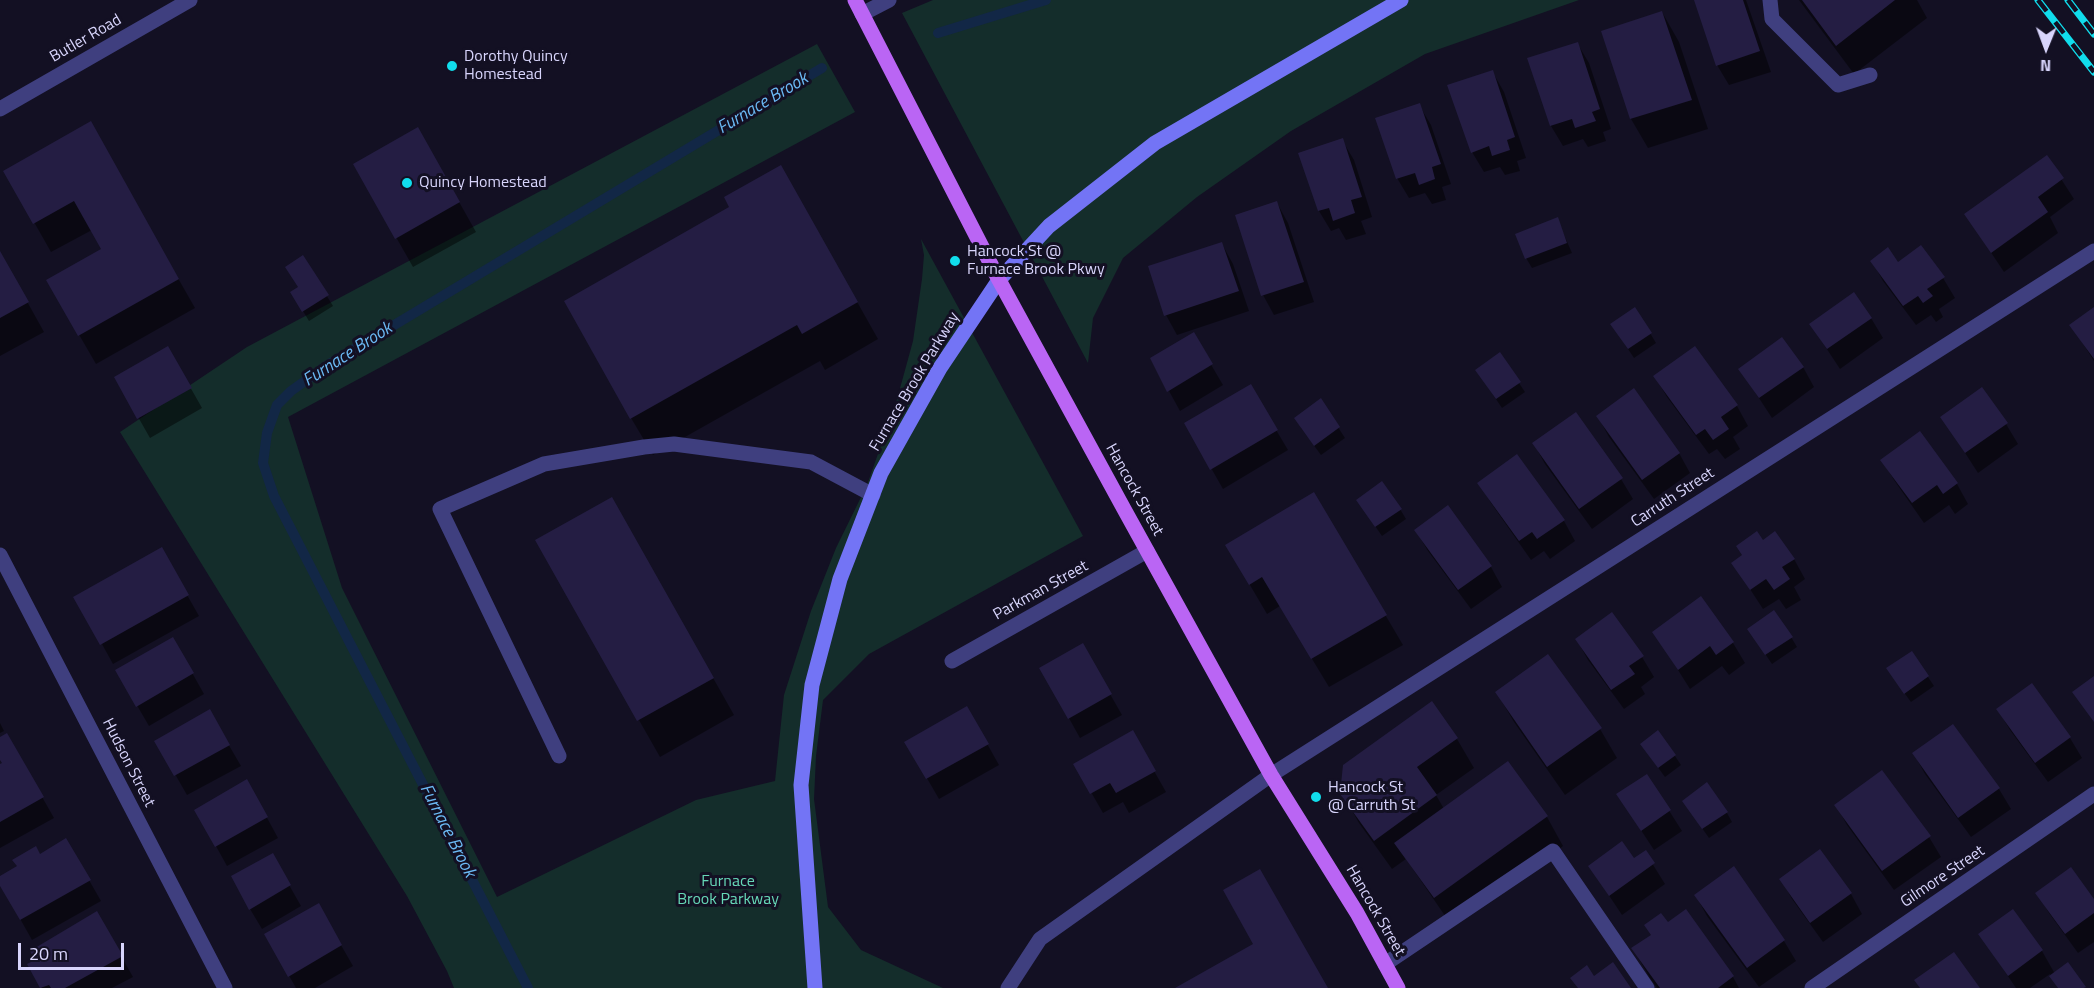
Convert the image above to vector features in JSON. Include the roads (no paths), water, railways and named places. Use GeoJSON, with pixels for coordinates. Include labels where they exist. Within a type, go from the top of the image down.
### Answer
{"type":"FeatureCollection","features":[{"type":"Feature","properties":{"kind":"main road","name":"Furnace Brook Parkway"},"geometry":{"type":"LineString","coordinates":[[815,988],[801,785],[812,685],[840,579],[881,473],[940,368],[999,280],[1049,226],[1155,143],[1401,0]]}},
{"type":"Feature","properties":{"kind":"main road","name":"Hancock Street"},"geometry":{"type":"LineString","coordinates":[[859,7],[999,280],[1147,552],[1271,775],[1357,913],[1398,988]]}},
{"type":"Feature","properties":{"kind":"street","name":"Butler Road"},"geometry":{"type":"LineString","coordinates":[[0,109],[164,7],[190,0]]}},
{"type":"Feature","properties":{"kind":"street"},"geometry":{"type":"LineString","coordinates":[[859,7],[889,0]]}},
{"type":"Feature","properties":{"kind":"street"},"geometry":{"type":"LineString","coordinates":[[1770,0],[1772,19],[1838,85],[1870,75]]}},
{"type":"Feature","properties":{"kind":"street","name":"Carruth Street"},"geometry":{"type":"LineString","coordinates":[[1008,988],[1040,939],[1271,775],[2094,251]]}},
{"type":"Feature","properties":{"kind":"street"},"geometry":{"type":"LineString","coordinates":[[559,756],[441,509],[544,464],[674,444],[811,462],[873,495]]}},
{"type":"Feature","properties":{"kind":"street","name":"Parkman Street"},"geometry":{"type":"LineString","coordinates":[[952,661],[1147,552]]}},
{"type":"Feature","properties":{"kind":"street","name":"Hudson Street"},"geometry":{"type":"LineString","coordinates":[[0,555],[225,988]]}},
{"type":"Feature","properties":{"kind":"street","name":"Gilmore Street"},"geometry":{"type":"LineString","coordinates":[[1812,988],[2094,794]]}},
{"type":"Feature","properties":{"kind":"street"},"geometry":{"type":"LineString","coordinates":[[1385,964],[1553,851],[1647,988]]}},
{"type":"Feature","properties":{"kind":"waterway","name":"Furnace Brook"},"geometry":{"type":"LineString","coordinates":[[938,33],[1046,0]]}},
{"type":"Feature","properties":{"kind":"waterway","name":"Furnace Brook"},"geometry":{"type":"LineString","coordinates":[[528,988],[274,496],[263,463],[267,433],[277,405],[291,391],[326,366],[822,68]]}},
{"type":"Feature","properties":{"kind":"railway"},"geometry":{"type":"LineString","coordinates":[[2038,0],[2094,72]]}},
{"type":"Feature","properties":{"kind":"railway"},"geometry":{"type":"LineString","coordinates":[[2068,0],[2094,34]]}},
{"type":"Feature","properties":{"kind":"place","name":"Dorothy Quincy Homestead"},"geometry":{"type":"Point","coordinates":[452,66]}},
{"type":"Feature","properties":{"kind":"place","name":"Quincy Homestead"},"geometry":{"type":"Point","coordinates":[407,183]}},
{"type":"Feature","properties":{"kind":"place","name":"Hancock St @ Furnace Brook Pkwy"},"geometry":{"type":"Point","coordinates":[955,261]}},
{"type":"Feature","properties":{"kind":"place","name":"Hancock St @ Carruth St"},"geometry":{"type":"Point","coordinates":[1316,797]}}]}
